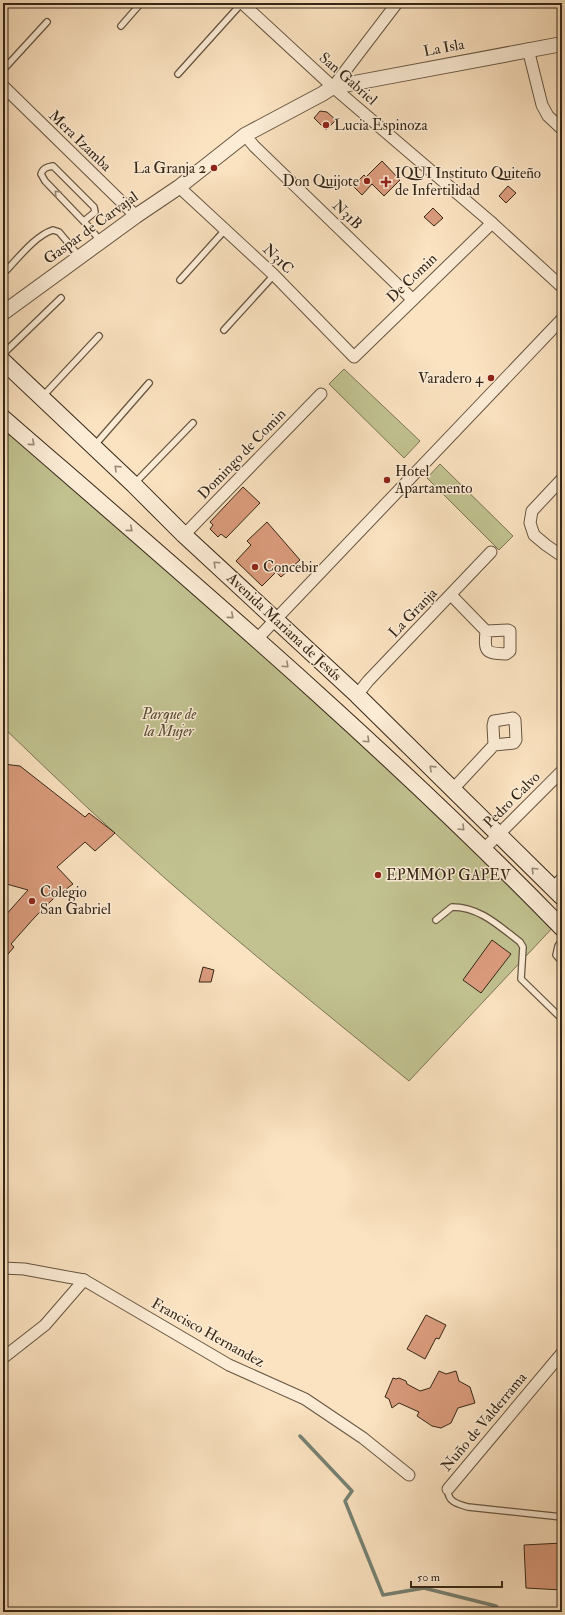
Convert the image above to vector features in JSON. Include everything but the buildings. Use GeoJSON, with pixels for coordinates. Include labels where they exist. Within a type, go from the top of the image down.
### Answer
{"type":"FeatureCollection","features":[{"type":"Feature","properties":{"kind":"main road","name":"Avenida Mariana de Jesús"},"geometry":{"type":"LineString","coordinates":[[3,361],[134,485],[184,535],[357,695],[500,835],[558,886]]}},
{"type":"Feature","properties":{"kind":"main road","name":"Avenida Mariana de Jesús"},"geometry":{"type":"LineString","coordinates":[[3,418],[257,639],[446,813],[562,928]]}},
{"type":"Feature","properties":{"kind":"main road"},"geometry":{"type":"LineString","coordinates":[[446,813],[458,793]]}},
{"type":"Feature","properties":{"kind":"street","name":"San Gabriel"},"geometry":{"type":"LineString","coordinates":[[242,3],[333,87],[492,223],[562,287]]}},
{"type":"Feature","properties":{"kind":"street","name":"Gaspar de Carvajal"},"geometry":{"type":"LineString","coordinates":[[3,313],[136,216],[179,187],[245,135],[333,87],[397,3]]}},
{"type":"Feature","properties":{"kind":"street","name":"La Isla"},"geometry":{"type":"LineString","coordinates":[[333,87],[528,49],[562,44]]}},
{"type":"Feature","properties":{"kind":"street"},"geometry":{"type":"LineString","coordinates":[[528,49],[542,105],[548,116],[562,129]]}},
{"type":"Feature","properties":{"kind":"street","name":"Mera Izamba"},"geometry":{"type":"LineString","coordinates":[[3,86],[136,216]]}},
{"type":"Feature","properties":{"kind":"street","name":"N31B"},"geometry":{"type":"LineString","coordinates":[[245,135],[254,146],[412,298]]}},
{"type":"Feature","properties":{"kind":"street","name":"N31C"},"geometry":{"type":"LineString","coordinates":[[179,187],[274,275],[354,356]]}},
{"type":"Feature","properties":{"kind":"street","name":"De Comin"},"geometry":{"type":"LineString","coordinates":[[354,356],[412,298],[492,223]]}},
{"type":"Feature","properties":{"kind":"street"},"geometry":{"type":"LineString","coordinates":[[257,639],[562,319]]}},
{"type":"Feature","properties":{"kind":"street","name":"Domingo de Comin"},"geometry":{"type":"LineString","coordinates":[[184,535],[321,394]]}},
{"type":"Feature","properties":{"kind":"street"},"geometry":{"type":"LineString","coordinates":[[559,554],[534,535],[530,523],[532,511],[562,480]]}},
{"type":"Feature","properties":{"kind":"street","name":"La Granja"},"geometry":{"type":"LineString","coordinates":[[357,695],[368,681],[491,552]]}},
{"type":"Feature","properties":{"kind":"street"},"geometry":{"type":"LineString","coordinates":[[451,595],[486,631]]}},
{"type":"Feature","properties":{"kind":"street"},"geometry":{"type":"LineString","coordinates":[[458,793],[494,745]]}},
{"type":"Feature","properties":{"kind":"street","name":"Pedro Calvo"},"geometry":{"type":"LineString","coordinates":[[483,850],[500,835],[562,771]]}},
{"type":"Feature","properties":{"kind":"street","name":"Francisco Hernandez"},"geometry":{"type":"LineString","coordinates":[[3,1268],[24,1269],[84,1280],[229,1365],[305,1399],[364,1438],[409,1476]]}},
{"type":"Feature","properties":{"kind":"street"},"geometry":{"type":"LineString","coordinates":[[3,1358],[45,1325],[84,1280]]}},
{"type":"Feature","properties":{"kind":"street","name":"Nuño de Valderrama"},"geometry":{"type":"LineString","coordinates":[[448,1489],[562,1352]]}},
{"type":"Feature","properties":{"kind":"lane"},"geometry":{"type":"LineString","coordinates":[[121,26],[141,3]]}},
{"type":"Feature","properties":{"kind":"lane"},"geometry":{"type":"LineString","coordinates":[[178,74],[242,3]]}},
{"type":"Feature","properties":{"kind":"lane"},"geometry":{"type":"LineString","coordinates":[[3,70],[47,22]]}},
{"type":"Feature","properties":{"kind":"lane"},"geometry":{"type":"LineString","coordinates":[[84,221],[95,212],[94,207],[53,166],[42,170],[41,174],[45,181],[84,221],[101,242]]}},
{"type":"Feature","properties":{"kind":"lane"},"geometry":{"type":"LineString","coordinates":[[3,274],[36,240],[46,232],[53,230],[59,232],[80,257]]}},
{"type":"Feature","properties":{"kind":"lane"},"geometry":{"type":"LineString","coordinates":[[180,280],[225,230]]}},
{"type":"Feature","properties":{"kind":"lane"},"geometry":{"type":"LineString","coordinates":[[224,330],[274,275]]}},
{"type":"Feature","properties":{"kind":"lane"},"geometry":{"type":"LineString","coordinates":[[3,354],[61,298]]}},
{"type":"Feature","properties":{"kind":"lane"},"geometry":{"type":"LineString","coordinates":[[42,398],[99,336]]}},
{"type":"Feature","properties":{"kind":"lane"},"geometry":{"type":"LineString","coordinates":[[94,447],[149,383]]}},
{"type":"Feature","properties":{"kind":"lane"},"geometry":{"type":"LineString","coordinates":[[134,485],[193,423]]}},
{"type":"Feature","properties":{"kind":"lane"},"geometry":{"type":"LineString","coordinates":[[436,920],[452,907],[464,907],[476,911],[492,921],[520,942],[523,947],[521,979],[562,1019]]}},
{"type":"Feature","properties":{"kind":"lane"},"geometry":{"type":"LineString","coordinates":[[562,940],[558,946],[556,956],[562,962]]}},
{"type":"Feature","properties":{"kind":"lane","name":"Nuño de Valderrama"},"geometry":{"type":"LineString","coordinates":[[448,1489],[448,1496],[455,1504],[468,1507],[562,1517]]}},
{"type":"Feature","properties":{"kind":"green space"},"geometry":{"type":"Polygon","coordinates":[[[344,369],[420,441],[404,458],[329,384],[344,369]]]}},
{"type":"Feature","properties":{"kind":"green space","name":"Parque de la Mujer"},"geometry":{"type":"Polygon","coordinates":[[[15,428],[557,923],[409,1081],[257,957],[167,880],[105,824],[3,727],[3,442],[15,428]]]}},
{"type":"Feature","properties":{"kind":"green space"},"geometry":{"type":"Polygon","coordinates":[[[440,464],[513,536],[499,550],[427,478],[440,464]]]}},
{"type":"Feature","properties":{"kind":"waterway"},"geometry":{"type":"LineString","coordinates":[[300,1436],[352,1491],[345,1501],[383,1595],[424,1588],[496,1606],[502,1612]]}},
{"type":"Feature","properties":{"kind":"place","name":"Lucia Espinoza"},"geometry":{"type":"Point","coordinates":[326,125]}},
{"type":"Feature","properties":{"kind":"place","name":"La Granja 2"},"geometry":{"type":"Point","coordinates":[214,168]}},
{"type":"Feature","properties":{"kind":"place","name":"Don Quijote"},"geometry":{"type":"Point","coordinates":[367,181]}},
{"type":"Feature","properties":{"kind":"place","name":"IQUI Instituto Quiteño de Infertilidad"},"geometry":{"type":"Point","coordinates":[386,182]}},
{"type":"Feature","properties":{"kind":"place","name":"Varadero 4"},"geometry":{"type":"Point","coordinates":[491,378]}},
{"type":"Feature","properties":{"kind":"place","name":"Hotel Apartamento"},"geometry":{"type":"Point","coordinates":[387,480]}},
{"type":"Feature","properties":{"kind":"place","name":"Concebir"},"geometry":{"type":"Point","coordinates":[255,567]}},
{"type":"Feature","properties":{"kind":"place","name":"EPMMOP GAPEV"},"geometry":{"type":"Point","coordinates":[378,875]}},
{"type":"Feature","properties":{"kind":"place","name":"Colegio San Gabriel"},"geometry":{"type":"Point","coordinates":[32,901]}}]}
